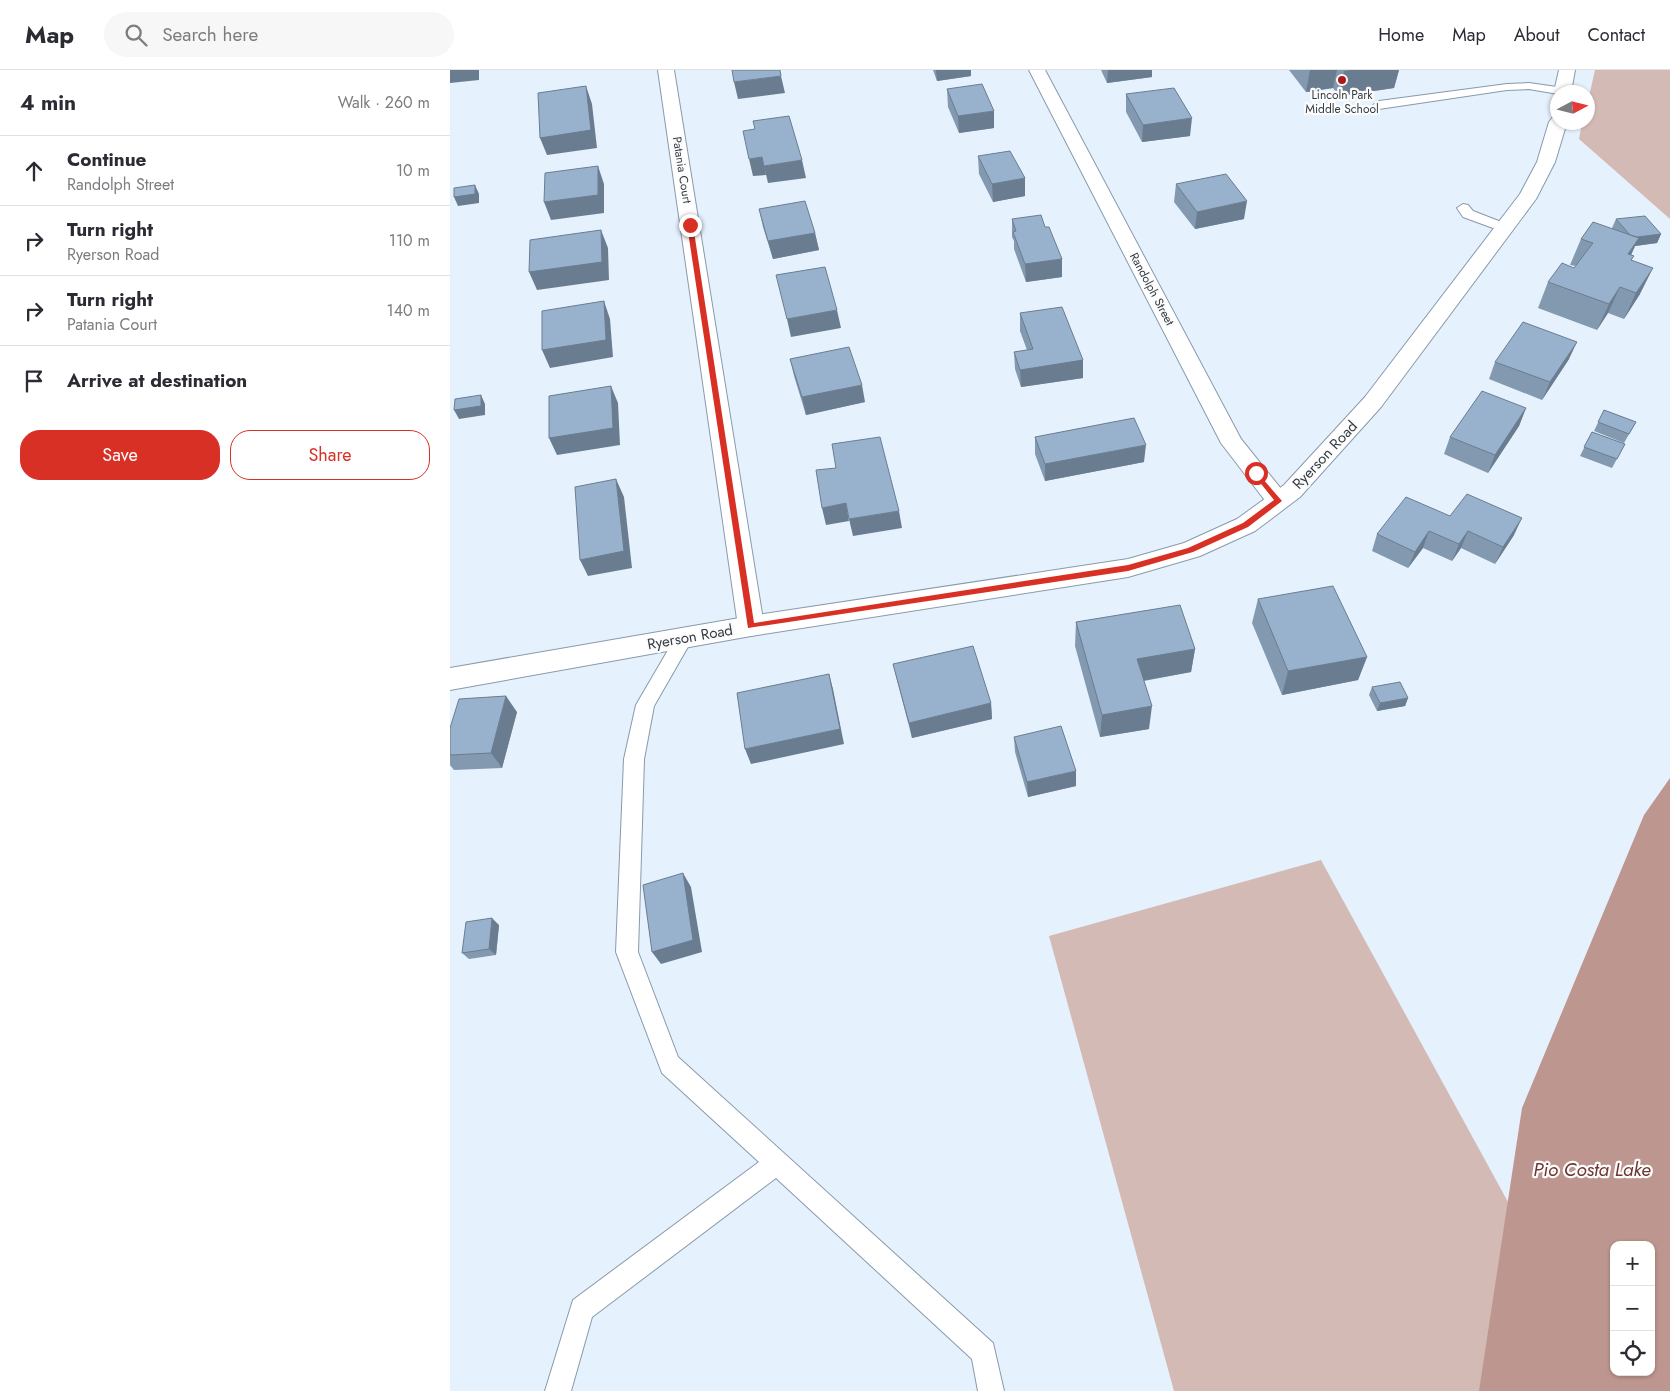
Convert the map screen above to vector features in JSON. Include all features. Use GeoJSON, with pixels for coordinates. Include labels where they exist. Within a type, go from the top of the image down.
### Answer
{"type":"FeatureCollection","features":[{"type":"Feature","properties":{"kind":"street","name":"Patania Court"},"geometry":{"type":"LineString","coordinates":[[666,70],[751,626]]}},
{"type":"Feature","properties":{"kind":"street","name":"Randolph Street"},"geometry":{"type":"LineString","coordinates":[[1037,70],[1232,443],[1278,501]]}},
{"type":"Feature","properties":{"kind":"street"},"geometry":{"type":"LineString","coordinates":[[1565,85],[1567,70]]}},
{"type":"Feature","properties":{"kind":"street","name":"Ryerson Road"},"geometry":{"type":"LineString","coordinates":[[450,679],[751,626],[1128,568],[1191,550],[1246,525],[1292,491],[1373,402],[1529,195],[1546,162],[1556,130]]}},
{"type":"Feature","properties":{"kind":"lane"},"geometry":{"type":"LineString","coordinates":[[1378,105],[1507,87],[1529,86],[1550,90]]}},
{"type":"Feature","properties":{"kind":"lane"},"geometry":{"type":"LineString","coordinates":[[1463,208],[1468,214],[1504,228]]}},
{"type":"Feature","properties":{"kind":"lane"},"geometry":{"type":"LineString","coordinates":[[684,638],[645,705],[634,759],[627,952],[670,1065],[984,1352],[991,1391]]}},
{"type":"Feature","properties":{"kind":"lane"},"geometry":{"type":"LineString","coordinates":[[558,1391],[582,1309],[777,1163]]}},
{"type":"Feature","properties":{"kind":"shaded area"},"geometry":{"type":"Polygon","coordinates":[[[1595,70],[1670,70],[1670,219],[1579,139],[1581,130],[1595,130],[1595,85],[1592,85],[1595,70]]]}},
{"type":"Feature","properties":{"kind":"shaded area"},"geometry":{"type":"Polygon","coordinates":[[[1321,860],[1508,1202],[1573,1391],[1174,1391],[1049,936],[1321,860]]]}},
{"type":"Feature","properties":{"kind":"water","name":"Pio Costa Lake"},"geometry":{"type":"Polygon","coordinates":[[[1670,778],[1670,1391],[1479,1391],[1522,1108],[1644,815],[1670,778]]]}},
{"type":"Feature","properties":{"kind":"building"},"geometry":{"type":"Polygon","coordinates":[[[732,70],[780,70],[781,76],[734,82],[732,70]]]}},
{"type":"Feature","properties":{"kind":"building"},"geometry":{"type":"Polygon","coordinates":[[[982,84],[994,111],[958,116],[947,89],[982,84]]]}},
{"type":"Feature","properties":{"kind":"building"},"geometry":{"type":"Polygon","coordinates":[[[586,86],[591,130],[540,138],[538,93],[586,86]]]}},
{"type":"Feature","properties":{"kind":"building"},"geometry":{"type":"Polygon","coordinates":[[[1174,88],[1192,118],[1143,125],[1126,94],[1174,88]]]}},
{"type":"Feature","properties":{"kind":"building"},"geometry":{"type":"Polygon","coordinates":[[[789,116],[802,160],[764,166],[762,157],[749,159],[743,131],[755,129],[753,121],[789,116]]]}},
{"type":"Feature","properties":{"kind":"building"},"geometry":{"type":"Polygon","coordinates":[[[1010,151],[1025,178],[992,184],[978,156],[1010,151]]]}},
{"type":"Feature","properties":{"kind":"building"},"geometry":{"type":"Polygon","coordinates":[[[598,166],[598,195],[544,202],[545,173],[598,166]]]}},
{"type":"Feature","properties":{"kind":"building"},"geometry":{"type":"Polygon","coordinates":[[[1226,174],[1247,201],[1197,212],[1176,184],[1226,174]]]}},
{"type":"Feature","properties":{"kind":"building"},"geometry":{"type":"Polygon","coordinates":[[[475,185],[475,194],[454,197],[454,188],[475,185]]]}},
{"type":"Feature","properties":{"kind":"building"},"geometry":{"type":"Polygon","coordinates":[[[805,201],[815,233],[768,241],[759,209],[805,201]]]}},
{"type":"Feature","properties":{"kind":"building"},"geometry":{"type":"Polygon","coordinates":[[[1041,215],[1045,227],[1049,227],[1062,259],[1025,264],[1013,232],[1016,231],[1012,219],[1041,215]]]}},
{"type":"Feature","properties":{"kind":"building"},"geometry":{"type":"Polygon","coordinates":[[[1645,216],[1661,234],[1637,237],[1630,235],[1616,219],[1645,216]]]}},
{"type":"Feature","properties":{"kind":"building"},"geometry":{"type":"Polygon","coordinates":[[[1593,222],[1639,238],[1628,254],[1634,256],[1631,260],[1653,268],[1636,293],[1620,287],[1609,304],[1548,282],[1562,263],[1574,268],[1593,243],[1581,239],[1593,222]]]}},
{"type":"Feature","properties":{"kind":"building"},"geometry":{"type":"Polygon","coordinates":[[[601,230],[602,262],[529,272],[530,240],[601,230]]]}},
{"type":"Feature","properties":{"kind":"building"},"geometry":{"type":"Polygon","coordinates":[[[825,267],[837,310],[787,319],[776,275],[825,267]]]}},
{"type":"Feature","properties":{"kind":"building"},"geometry":{"type":"Polygon","coordinates":[[[604,301],[606,340],[542,350],[542,311],[604,301]]]}},
{"type":"Feature","properties":{"kind":"building"},"geometry":{"type":"Polygon","coordinates":[[[1062,307],[1083,360],[1020,370],[1014,352],[1033,349],[1020,313],[1062,307]]]}},
{"type":"Feature","properties":{"kind":"building"},"geometry":{"type":"Polygon","coordinates":[[[1523,322],[1577,342],[1550,382],[1495,362],[1523,322]]]}},
{"type":"Feature","properties":{"kind":"building"},"geometry":{"type":"Polygon","coordinates":[[[849,347],[862,385],[802,397],[790,359],[849,347]]]}},
{"type":"Feature","properties":{"kind":"building"},"geometry":{"type":"Polygon","coordinates":[[[611,386],[613,428],[549,438],[549,396],[611,386]]]}},
{"type":"Feature","properties":{"kind":"building"},"geometry":{"type":"Polygon","coordinates":[[[1482,391],[1526,408],[1495,455],[1450,437],[1482,391]]]}},
{"type":"Feature","properties":{"kind":"building"},"geometry":{"type":"Polygon","coordinates":[[[481,395],[481,406],[454,410],[455,399],[481,395]]]}},
{"type":"Feature","properties":{"kind":"building"},"geometry":{"type":"Polygon","coordinates":[[[1604,410],[1636,422],[1629,434],[1598,422],[1604,410]]]}},
{"type":"Feature","properties":{"kind":"building"},"geometry":{"type":"Polygon","coordinates":[[[1134,418],[1146,445],[1045,464],[1035,437],[1134,418]]]}},
{"type":"Feature","properties":{"kind":"building"},"geometry":{"type":"Polygon","coordinates":[[[1592,432],[1625,444],[1617,459],[1584,447],[1592,432]]]}},
{"type":"Feature","properties":{"kind":"building"},"geometry":{"type":"Polygon","coordinates":[[[880,437],[899,511],[849,519],[846,503],[822,508],[816,470],[836,468],[832,444],[880,437]]]}},
{"type":"Feature","properties":{"kind":"building"},"geometry":{"type":"Polygon","coordinates":[[[616,479],[624,551],[580,560],[575,487],[616,479]]]}},
{"type":"Feature","properties":{"kind":"building"},"geometry":{"type":"Polygon","coordinates":[[[1467,494],[1522,518],[1503,547],[1468,531],[1459,544],[1429,531],[1415,552],[1377,534],[1406,497],[1450,516],[1467,494]]]}},
{"type":"Feature","properties":{"kind":"building"},"geometry":{"type":"Polygon","coordinates":[[[1333,586],[1367,657],[1288,671],[1258,599],[1333,586]]]}},
{"type":"Feature","properties":{"kind":"building"},"geometry":{"type":"Polygon","coordinates":[[[1180,605],[1195,649],[1137,659],[1152,706],[1102,715],[1076,622],[1180,605]]]}},
{"type":"Feature","properties":{"kind":"building"},"geometry":{"type":"Polygon","coordinates":[[[973,646],[991,703],[909,723],[893,664],[973,646]]]}},
{"type":"Feature","properties":{"kind":"building"},"geometry":{"type":"Polygon","coordinates":[[[829,674],[840,729],[745,749],[737,693],[829,674]]]}},
{"type":"Feature","properties":{"kind":"building"},"geometry":{"type":"Polygon","coordinates":[[[1400,682],[1408,698],[1380,703],[1372,687],[1400,682]]]}},
{"type":"Feature","properties":{"kind":"building"},"geometry":{"type":"Polygon","coordinates":[[[506,696],[491,753],[450,755],[450,728],[459,699],[506,696]]]}},
{"type":"Feature","properties":{"kind":"building"},"geometry":{"type":"Polygon","coordinates":[[[1061,726],[1076,771],[1027,782],[1014,737],[1061,726]]]}},
{"type":"Feature","properties":{"kind":"building"},"geometry":{"type":"Polygon","coordinates":[[[683,873],[693,940],[652,952],[643,885],[683,873]]]}},
{"type":"Feature","properties":{"kind":"building"},"geometry":{"type":"Polygon","coordinates":[[[492,918],[489,949],[462,953],[466,922],[492,918]]]}},
{"type":"Feature","properties":{"kind":"place","name":"Lincoln Park Middle School"},"geometry":{"type":"Point","coordinates":[1342,80]}},
{"type":"Feature","properties":{"kind":"route"},"geometry":{"type":"LineString","coordinates":[[690,225],[751,626],[1128,568],[1191,550],[1246,525],[1278,501],[1256,473]]}}]}
